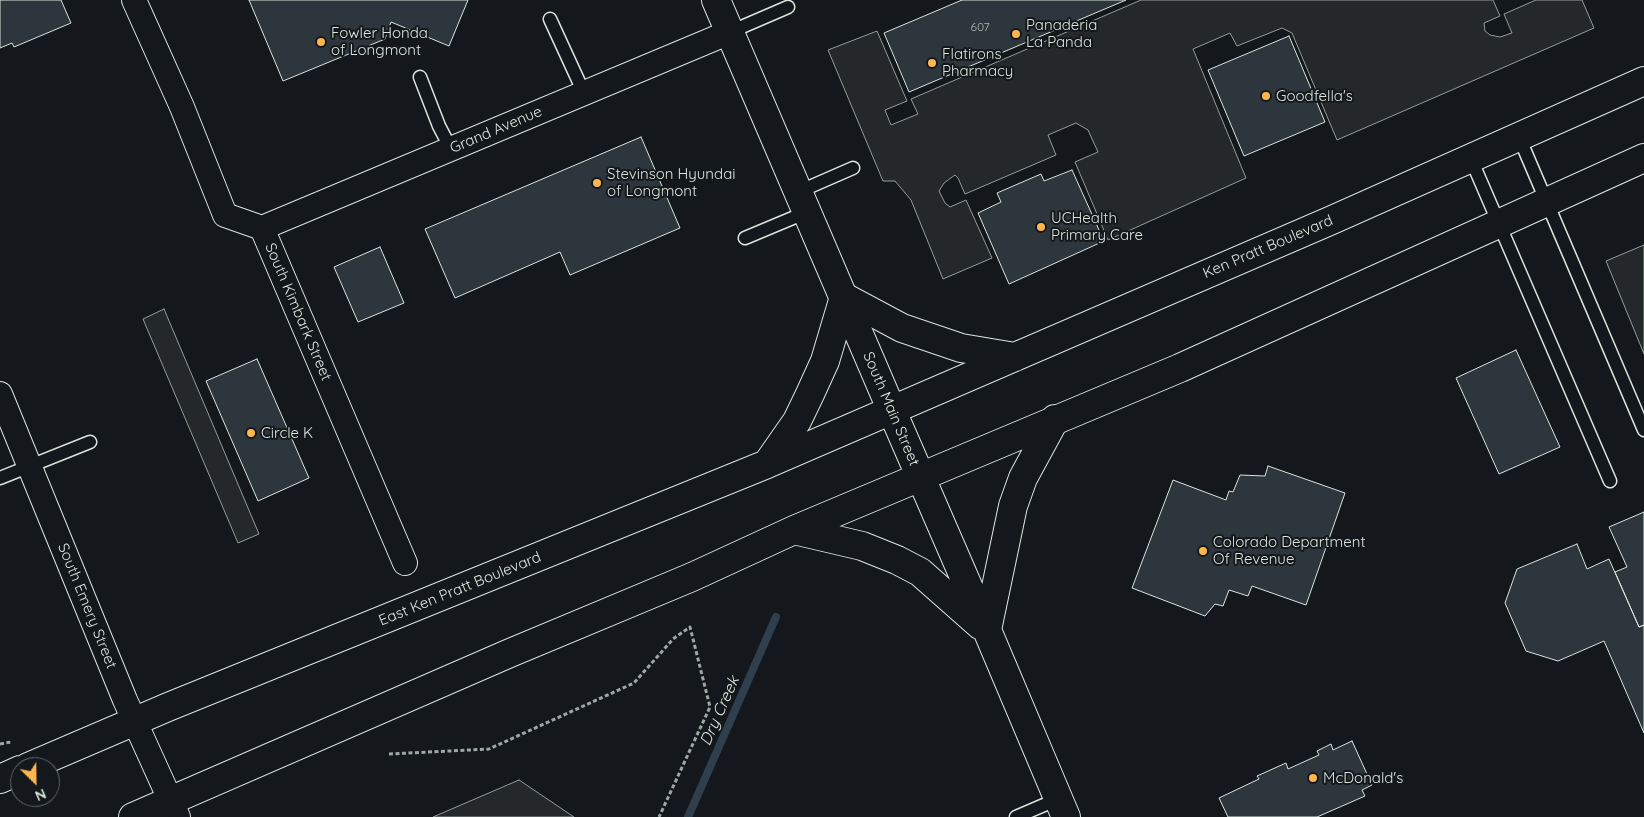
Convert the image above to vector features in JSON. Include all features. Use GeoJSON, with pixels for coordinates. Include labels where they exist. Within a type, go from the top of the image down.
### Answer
{"type":"FeatureCollection","features":[{"type":"Feature","properties":{"kind":"main road","name":"South Main Street"},"geometry":{"type":"LineString","coordinates":[[716,0],[1062,808]]}},
{"type":"Feature","properties":{"kind":"main road","name":"Ken Pratt Boulevard"},"geometry":{"type":"LineString","coordinates":[[892,411],[1471,159],[1644,81]]}},
{"type":"Feature","properties":{"kind":"main road"},"geometry":{"type":"LineString","coordinates":[[133,817],[174,809],[794,530],[1180,368],[1644,158]]}},
{"type":"Feature","properties":{"kind":"main road"},"geometry":{"type":"LineString","coordinates":[[768,464],[797,421],[814,386],[825,361],[844,297],[902,328],[961,348],[1015,356]]}},
{"type":"Feature","properties":{"kind":"main road","name":"East Ken Pratt Boulevard"},"geometry":{"type":"LineString","coordinates":[[52,757],[168,707],[768,464],[892,411]]}},
{"type":"Feature","properties":{"kind":"main road"},"geometry":{"type":"LineString","coordinates":[[794,530],[862,546],[897,560],[920,572],[987,630],[1013,506],[1023,478],[1055,419]]}},
{"type":"Feature","properties":{"kind":"street","name":"South Kimbark Street"},"geometry":{"type":"LineString","coordinates":[[134,0],[182,107],[225,215],[262,228],[405,563]]}},
{"type":"Feature","properties":{"kind":"street","name":"Grand Avenue"},"geometry":{"type":"LineString","coordinates":[[262,228],[730,32]]}},
{"type":"Feature","properties":{"kind":"street","name":"South Emery Street"},"geometry":{"type":"LineString","coordinates":[[0,394],[135,722],[174,809]]}},
{"type":"Feature","properties":{"kind":"lane"},"geometry":{"type":"LineString","coordinates":[[730,32],[788,7]]}},
{"type":"Feature","properties":{"kind":"lane"},"geometry":{"type":"LineString","coordinates":[[550,19],[584,93]]}},
{"type":"Feature","properties":{"kind":"lane"},"geometry":{"type":"LineString","coordinates":[[420,77],[439,126],[451,149]]}},
{"type":"Feature","properties":{"kind":"lane"},"geometry":{"type":"LineString","coordinates":[[1519,137],[1548,201],[1644,430]]}},
{"type":"Feature","properties":{"kind":"lane"},"geometry":{"type":"LineString","coordinates":[[1471,159],[1610,481]]}},
{"type":"Feature","properties":{"kind":"lane"},"geometry":{"type":"LineString","coordinates":[[745,238],[854,168]]}},
{"type":"Feature","properties":{"kind":"lane"},"geometry":{"type":"LineString","coordinates":[[0,478],[90,442]]}},
{"type":"Feature","properties":{"kind":"lane"},"geometry":{"type":"LineString","coordinates":[[1016,817],[1062,808]]}},
{"type":"Feature","properties":{"kind":"path"},"geometry":{"type":"LineString","coordinates":[[388,754],[489,749],[634,683],[673,639],[690,627],[710,707],[659,817]]}},
{"type":"Feature","properties":{"kind":"shaded area"},"geometry":{"type":"Polygon","coordinates":[[[1141,0],[1493,0],[1500,16],[1484,23],[1485,31],[1490,35],[1500,37],[1512,33],[1504,14],[1536,0],[1582,0],[1594,28],[1337,140],[1292,33],[1282,28],[1237,46],[1230,33],[1193,49],[1246,178],[1108,240],[1075,162],[1098,152],[1088,130],[1076,123],[1048,135],[1056,155],[965,194],[955,175],[944,183],[939,191],[945,203],[950,207],[966,200],[992,258],[943,279],[911,200],[895,181],[883,181],[828,50],[877,31],[907,101],[885,110],[891,125],[918,114],[911,99],[1141,0]]]}},
{"type":"Feature","properties":{"kind":"shaded area"},"geometry":{"type":"Polygon","coordinates":[[[1644,245],[1644,354],[1606,261],[1644,245]]]}},
{"type":"Feature","properties":{"kind":"shaded area"},"geometry":{"type":"Polygon","coordinates":[[[164,309],[259,534],[238,543],[143,319],[164,309]]]}},
{"type":"Feature","properties":{"kind":"shaded area"},"geometry":{"type":"Polygon","coordinates":[[[519,780],[574,817],[433,817],[519,780]]]}},
{"type":"Feature","properties":{"kind":"building"},"geometry":{"type":"Polygon","coordinates":[[[0,0],[61,0],[71,23],[14,47],[12,43],[0,48],[0,0]]]}},
{"type":"Feature","properties":{"kind":"building","name":"Fowler Honda of Longmont"},"geometry":{"type":"Polygon","coordinates":[[[249,0],[468,0],[449,46],[391,22],[385,39],[283,81],[249,0]]]}},
{"type":"Feature","properties":{"kind":"building"},"geometry":{"type":"Polygon","coordinates":[[[962,0],[1126,0],[909,92],[884,33],[962,0]]]}},
{"type":"Feature","properties":{"kind":"building","name":"Goodfella's"},"geometry":{"type":"Polygon","coordinates":[[[1289,36],[1325,122],[1244,156],[1208,70],[1289,36]]]}},
{"type":"Feature","properties":{"kind":"building","name":"Stevinson Hyundai of Longmont"},"geometry":{"type":"Polygon","coordinates":[[[641,137],[680,228],[570,275],[560,252],[455,298],[425,229],[641,137]]]}},
{"type":"Feature","properties":{"kind":"building","name":"UCHealth Primary Care"},"geometry":{"type":"Polygon","coordinates":[[[1072,170],[1104,241],[1009,284],[978,213],[1001,202],[997,193],[1041,174],[1044,181],[1072,170]]]}},
{"type":"Feature","properties":{"kind":"building"},"geometry":{"type":"Polygon","coordinates":[[[380,247],[404,303],[358,322],[334,267],[380,247]]]}},
{"type":"Feature","properties":{"kind":"building"},"geometry":{"type":"Polygon","coordinates":[[[1516,350],[1560,447],[1499,474],[1456,378],[1516,350]]]}},
{"type":"Feature","properties":{"kind":"building","name":"Circle K"},"geometry":{"type":"Polygon","coordinates":[[[257,359],[309,478],[258,501],[206,381],[257,359]]]}},
{"type":"Feature","properties":{"kind":"building"},"geometry":{"type":"Polygon","coordinates":[[[1268,466],[1345,493],[1306,605],[1252,586],[1248,596],[1229,590],[1223,606],[1215,604],[1205,616],[1132,588],[1173,480],[1226,500],[1229,491],[1233,492],[1240,475],[1265,476],[1268,466]]]}},
{"type":"Feature","properties":{"kind":"building"},"geometry":{"type":"Polygon","coordinates":[[[1644,512],[1644,625],[1639,627],[1615,572],[1627,567],[1609,527],[1644,512]]]}},
{"type":"Feature","properties":{"kind":"building"},"geometry":{"type":"Polygon","coordinates":[[[1577,544],[1587,569],[1609,559],[1639,627],[1644,625],[1644,733],[1604,641],[1558,661],[1526,651],[1505,603],[1517,569],[1577,544]]]}},
{"type":"Feature","properties":{"kind":"building","name":"McDonald's"},"geometry":{"type":"Polygon","coordinates":[[[1352,741],[1372,785],[1362,790],[1365,796],[1317,817],[1228,817],[1219,798],[1259,779],[1257,776],[1286,763],[1288,769],[1319,755],[1317,751],[1331,744],[1333,750],[1352,741]]]}},
{"type":"Feature","properties":{"kind":"waterway","name":"Dry Creek"},"geometry":{"type":"LineString","coordinates":[[688,817],[776,617]]}},
{"type":"Feature","properties":{"kind":"place","name":"Panaderia La Panda"},"geometry":{"type":"Point","coordinates":[1016,34]}},
{"type":"Feature","properties":{"kind":"place","name":"Fowler Honda of Longmont"},"geometry":{"type":"Point","coordinates":[321,42]}},
{"type":"Feature","properties":{"kind":"place","name":"Flatirons Pharmacy"},"geometry":{"type":"Point","coordinates":[932,63]}},
{"type":"Feature","properties":{"kind":"place","name":"Goodfella's"},"geometry":{"type":"Point","coordinates":[1266,96]}},
{"type":"Feature","properties":{"kind":"place","name":"Stevinson Hyundai of Longmont"},"geometry":{"type":"Point","coordinates":[597,183]}},
{"type":"Feature","properties":{"kind":"place","name":"UCHealth Primary Care"},"geometry":{"type":"Point","coordinates":[1041,227]}},
{"type":"Feature","properties":{"kind":"place","name":"Circle K"},"geometry":{"type":"Point","coordinates":[251,433]}},
{"type":"Feature","properties":{"kind":"place","name":"Colorado Department Of Revenue"},"geometry":{"type":"Point","coordinates":[1203,551]}},
{"type":"Feature","properties":{"kind":"place","name":"McDonald's"},"geometry":{"type":"Point","coordinates":[1313,778]}}]}
